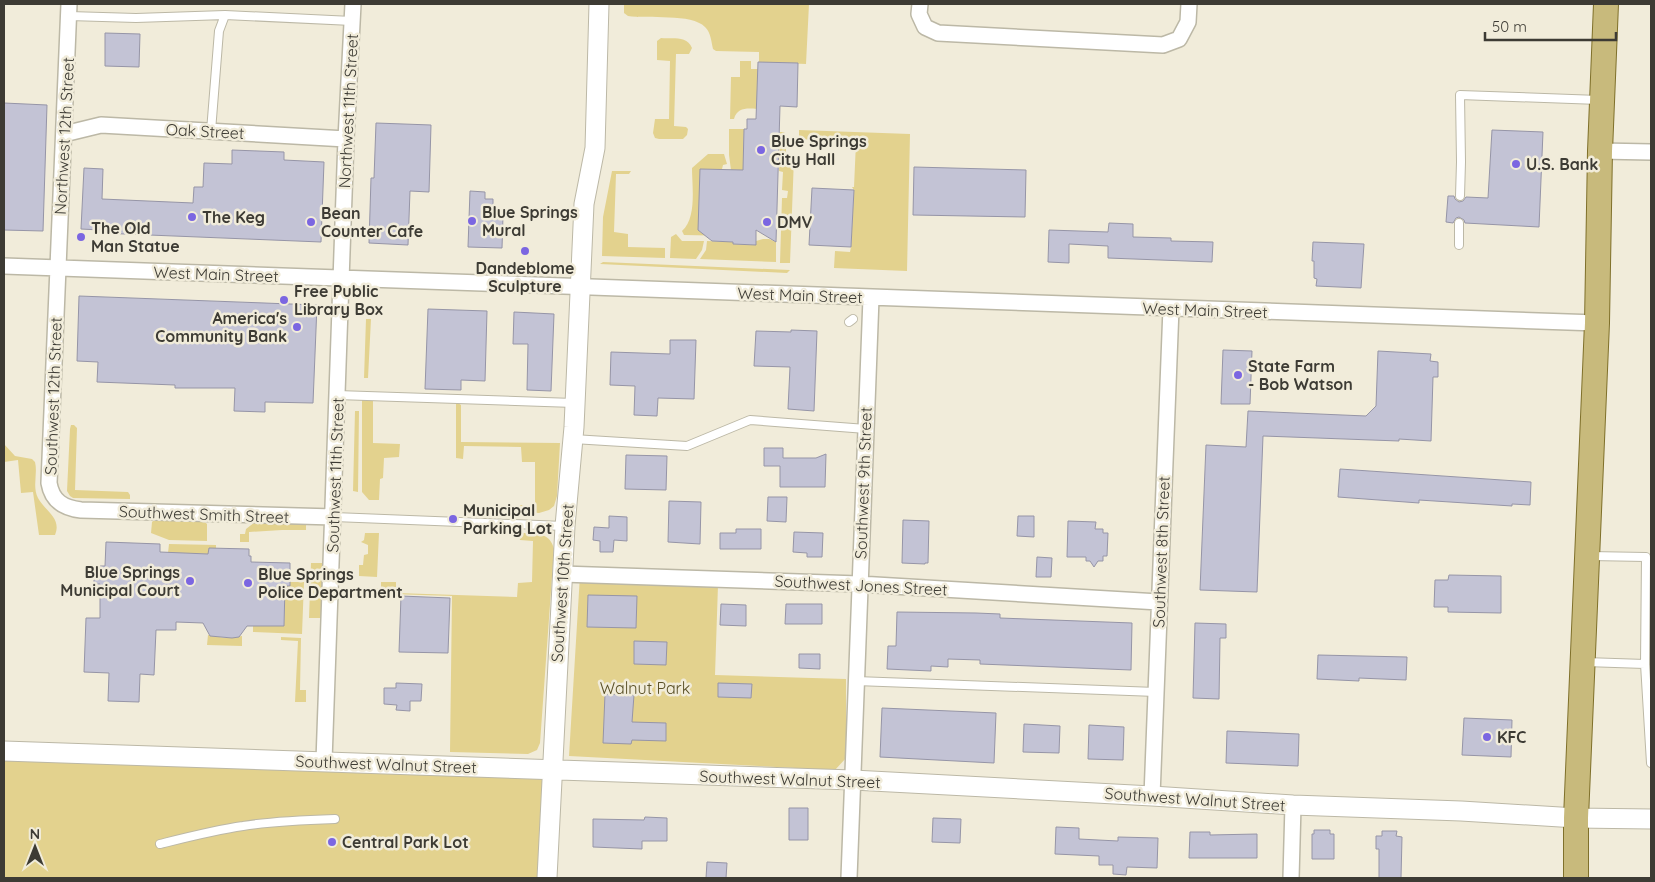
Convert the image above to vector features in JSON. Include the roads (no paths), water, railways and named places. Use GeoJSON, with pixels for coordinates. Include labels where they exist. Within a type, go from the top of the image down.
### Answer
{"type":"FeatureCollection","features":[{"type":"Feature","properties":{"kind":"main road"},"geometry":{"type":"LineString","coordinates":[[1576,878],[1576,818],[1597,324],[1600,151],[1606,4]]}},
{"type":"Feature","properties":{"kind":"street","name":"Northwest 11th Street"},"geometry":{"type":"LineString","coordinates":[[341,278],[353,4]]}},
{"type":"Feature","properties":{"kind":"street","name":"Southwest 10th Street"},"geometry":{"type":"LineString","coordinates":[[547,878],[562,574],[573,439],[584,204],[594,148],[599,4]]}},
{"type":"Feature","properties":{"kind":"street"},"geometry":{"type":"LineString","coordinates":[[920,4],[919,14],[925,27],[938,33],[1163,45],[1179,39],[1188,22],[1189,4]]}},
{"type":"Feature","properties":{"kind":"street","name":"Northwest 12th Street"},"geometry":{"type":"LineString","coordinates":[[58,268],[69,10]]}},
{"type":"Feature","properties":{"kind":"street","name":"Oak Street"},"geometry":{"type":"LineString","coordinates":[[64,134],[101,125],[346,139]]}},
{"type":"Feature","properties":{"kind":"street"},"geometry":{"type":"LineString","coordinates":[[1600,151],[1651,152]]}},
{"type":"Feature","properties":{"kind":"street","name":"West Main Street"},"geometry":{"type":"LineString","coordinates":[[4,266],[1597,324]]}},
{"type":"Feature","properties":{"kind":"street","name":"Southwest 12th Street"},"geometry":{"type":"LineString","coordinates":[[58,268],[49,483],[55,500],[62,505],[74,509]]}},
{"type":"Feature","properties":{"kind":"street","name":"Southwest 11th Street"},"geometry":{"type":"LineString","coordinates":[[324,761],[341,278]]}},
{"type":"Feature","properties":{"kind":"street","name":"Southwest 9th Street"},"geometry":{"type":"LineString","coordinates":[[849,878],[871,298]]}},
{"type":"Feature","properties":{"kind":"street","name":"Southwest 8th Street"},"geometry":{"type":"LineString","coordinates":[[1152,796],[1171,308]]}},
{"type":"Feature","properties":{"kind":"street","name":"Southwest Smith Street"},"geometry":{"type":"LineString","coordinates":[[74,509],[334,518]]}},
{"type":"Feature","properties":{"kind":"street","name":"Southwest Jones Street"},"geometry":{"type":"LineString","coordinates":[[562,574],[859,584],[1159,602]]}},
{"type":"Feature","properties":{"kind":"street","name":"Southwest Walnut Street"},"geometry":{"type":"LineString","coordinates":[[4,750],[551,771],[853,780],[1293,805],[1461,811],[1576,818],[1651,818]]}},
{"type":"Feature","properties":{"kind":"street"},"geometry":{"type":"LineString","coordinates":[[1291,878],[1293,805]]}},
{"type":"Feature","properties":{"kind":"lane"},"geometry":{"type":"LineString","coordinates":[[69,10],[136,18],[225,14],[352,21]]}},
{"type":"Feature","properties":{"kind":"lane"},"geometry":{"type":"LineString","coordinates":[[211,131],[219,31],[225,14]]}},
{"type":"Feature","properties":{"kind":"lane"},"geometry":{"type":"LineString","coordinates":[[1460,196],[1462,162],[1460,95],[1602,100]]}},
{"type":"Feature","properties":{"kind":"lane"},"geometry":{"type":"LineString","coordinates":[[1459,223],[1459,245]]}},
{"type":"Feature","properties":{"kind":"lane"},"geometry":{"type":"LineString","coordinates":[[337,395],[574,403]]}},
{"type":"Feature","properties":{"kind":"lane"},"geometry":{"type":"LineString","coordinates":[[573,439],[688,446],[750,420],[866,429]]}},
{"type":"Feature","properties":{"kind":"lane"},"geometry":{"type":"LineString","coordinates":[[334,518],[565,526]]}},
{"type":"Feature","properties":{"kind":"lane"},"geometry":{"type":"LineString","coordinates":[[1588,556],[1646,557],[1651,763]]}},
{"type":"Feature","properties":{"kind":"lane"},"geometry":{"type":"LineString","coordinates":[[1583,662],[1648,667]]}},
{"type":"Feature","properties":{"kind":"lane"},"geometry":{"type":"LineString","coordinates":[[856,681],[1156,692]]}},
{"type":"Feature","properties":{"kind":"lane"},"geometry":{"type":"LineString","coordinates":[[160,844],[210,831],[244,825],[335,819]]}},
{"type":"Feature","properties":{"kind":"place","name":"Blue Springs City Hall"},"geometry":{"type":"Point","coordinates":[761,150]}},
{"type":"Feature","properties":{"kind":"place","name":"U.S. Bank"},"geometry":{"type":"Point","coordinates":[1516,164]}},
{"type":"Feature","properties":{"kind":"place","name":"The Keg"},"geometry":{"type":"Point","coordinates":[192,217]}},
{"type":"Feature","properties":{"kind":"place","name":"Blue Springs Mural"},"geometry":{"type":"Point","coordinates":[472,221]}},
{"type":"Feature","properties":{"kind":"place","name":"Bean Counter Cafe"},"geometry":{"type":"Point","coordinates":[311,222]}},
{"type":"Feature","properties":{"kind":"place","name":"DMV"},"geometry":{"type":"Point","coordinates":[767,222]}},
{"type":"Feature","properties":{"kind":"place","name":"The Old Man Statue"},"geometry":{"type":"Point","coordinates":[81,237]}},
{"type":"Feature","properties":{"kind":"place","name":"Dandeblome Sculpture"},"geometry":{"type":"Point","coordinates":[525,251]}},
{"type":"Feature","properties":{"kind":"place","name":"Free Public Library Box"},"geometry":{"type":"Point","coordinates":[284,300]}},
{"type":"Feature","properties":{"kind":"place","name":"America's Community Bank"},"geometry":{"type":"Point","coordinates":[297,327]}},
{"type":"Feature","properties":{"kind":"place","name":"State Farm - Bob Watson"},"geometry":{"type":"Point","coordinates":[1238,375]}},
{"type":"Feature","properties":{"kind":"place","name":"Municipal Parking Lot"},"geometry":{"type":"Point","coordinates":[453,519]}},
{"type":"Feature","properties":{"kind":"place","name":"Blue Springs Municipal Court"},"geometry":{"type":"Point","coordinates":[190,581]}},
{"type":"Feature","properties":{"kind":"place","name":"Blue Springs Police Department"},"geometry":{"type":"Point","coordinates":[248,583]}},
{"type":"Feature","properties":{"kind":"place","name":"KFC"},"geometry":{"type":"Point","coordinates":[1487,737]}},
{"type":"Feature","properties":{"kind":"place","name":"Central Park Lot"},"geometry":{"type":"Point","coordinates":[332,842]}},
{"type":"Feature","properties":{"kind":"park label","name":"Walnut Park"},"geometry":{"type":"Point","coordinates":[645,688]}}]}
